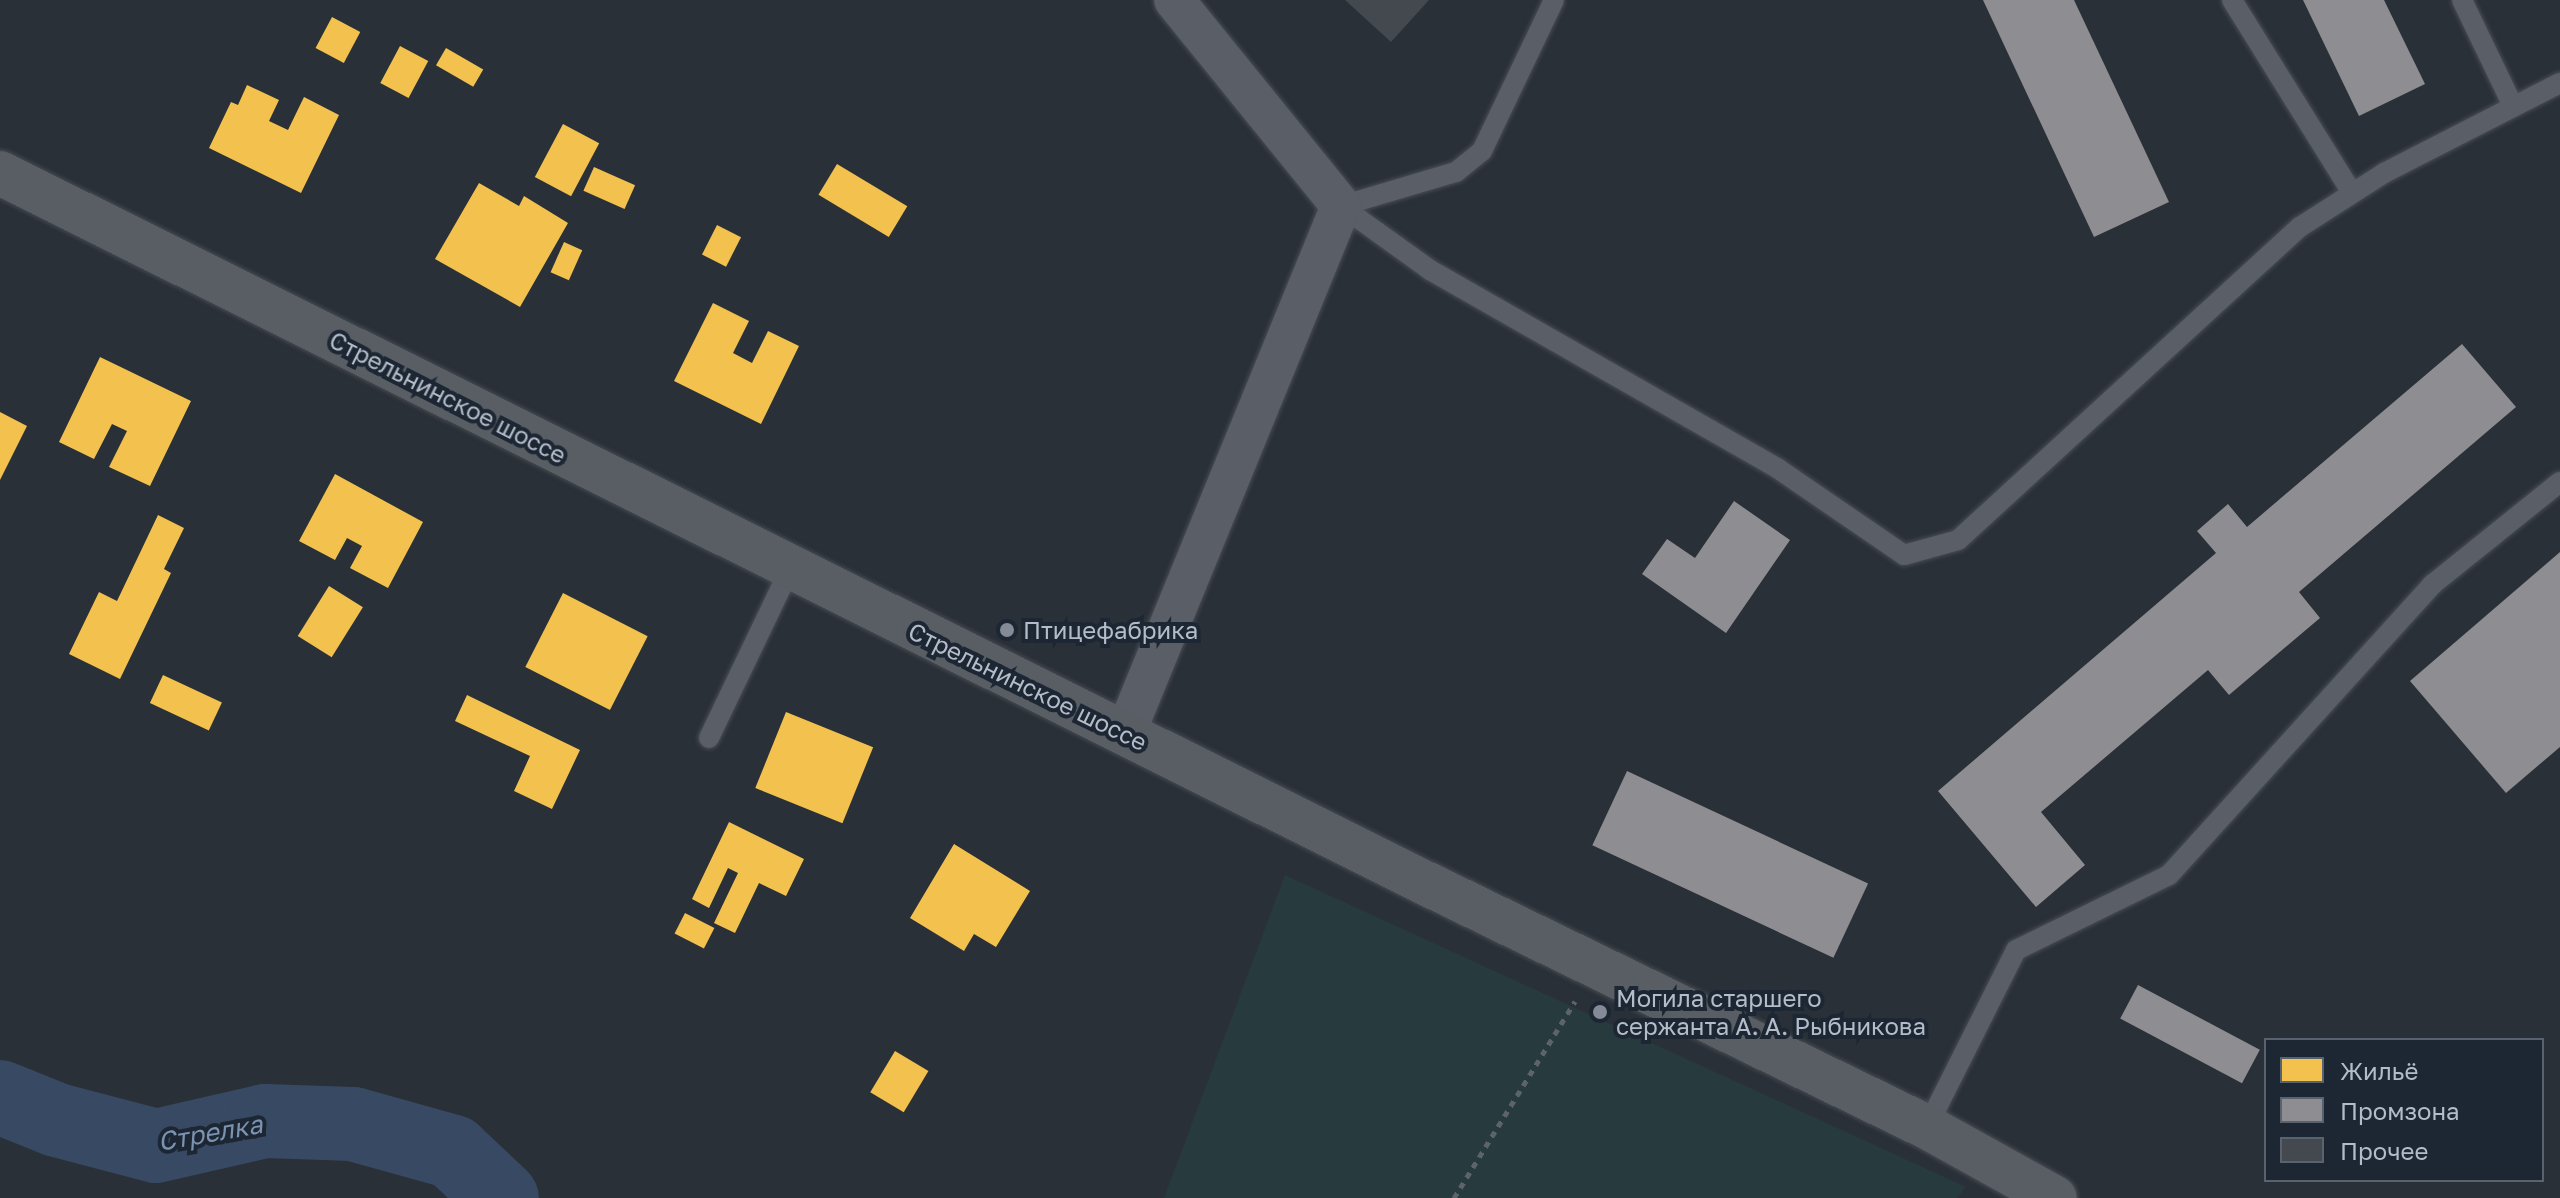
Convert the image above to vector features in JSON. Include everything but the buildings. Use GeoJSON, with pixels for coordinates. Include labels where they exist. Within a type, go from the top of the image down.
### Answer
{"type":"FeatureCollection","features":[{"type":"Feature","properties":{"kind":"main road","name":"Стрельнинское шоссе"},"geometry":{"type":"LineString","coordinates":[[0,173],[1125,734],[1927,1127],[2031,1193]]}},
{"type":"Feature","properties":{"kind":"street"},"geometry":{"type":"LineString","coordinates":[[1125,734],[1341,206],[1174,0]]}},
{"type":"Feature","properties":{"kind":"lane"},"geometry":{"type":"LineString","coordinates":[[1341,206],[1456,172],[1482,151],[1554,0]]}},
{"type":"Feature","properties":{"kind":"lane"},"geometry":{"type":"LineString","coordinates":[[2232,0],[2352,193]]}},
{"type":"Feature","properties":{"kind":"lane"},"geometry":{"type":"LineString","coordinates":[[2462,0],[2512,104]]}},
{"type":"Feature","properties":{"kind":"lane"},"geometry":{"type":"LineString","coordinates":[[1341,206],[1430,270],[1777,468],[1904,555],[1958,540],[2300,227],[2352,193],[2512,104],[2560,83]]}},
{"type":"Feature","properties":{"kind":"lane"},"geometry":{"type":"LineString","coordinates":[[1927,1127],[2016,950],[2169,875],[2433,584],[2560,482]]}},
{"type":"Feature","properties":{"kind":"lane"},"geometry":{"type":"LineString","coordinates":[[709,738],[791,567]]}},
{"type":"Feature","properties":{"kind":"path"},"geometry":{"type":"LineString","coordinates":[[1454,1198],[1583,988]]}},
{"type":"Feature","properties":{"kind":"green space"},"geometry":{"type":"Polygon","coordinates":[[[1285,875],[1966,1187],[1957,1198],[1164,1198],[1285,875]]]}},
{"type":"Feature","properties":{"kind":"waterway","name":"Стрелка"},"geometry":{"type":"LineString","coordinates":[[0,1097],[57,1120],[156,1146],[265,1121],[353,1124],[453,1152],[502,1198]]}},
{"type":"Feature","properties":{"kind":"place","name":"Птицефабрика"},"geometry":{"type":"Point","coordinates":[1007,630]}},
{"type":"Feature","properties":{"kind":"place","name":"Могила старшего сержанта А. А. Рыбникова"},"geometry":{"type":"Point","coordinates":[1600,1012]}}]}
